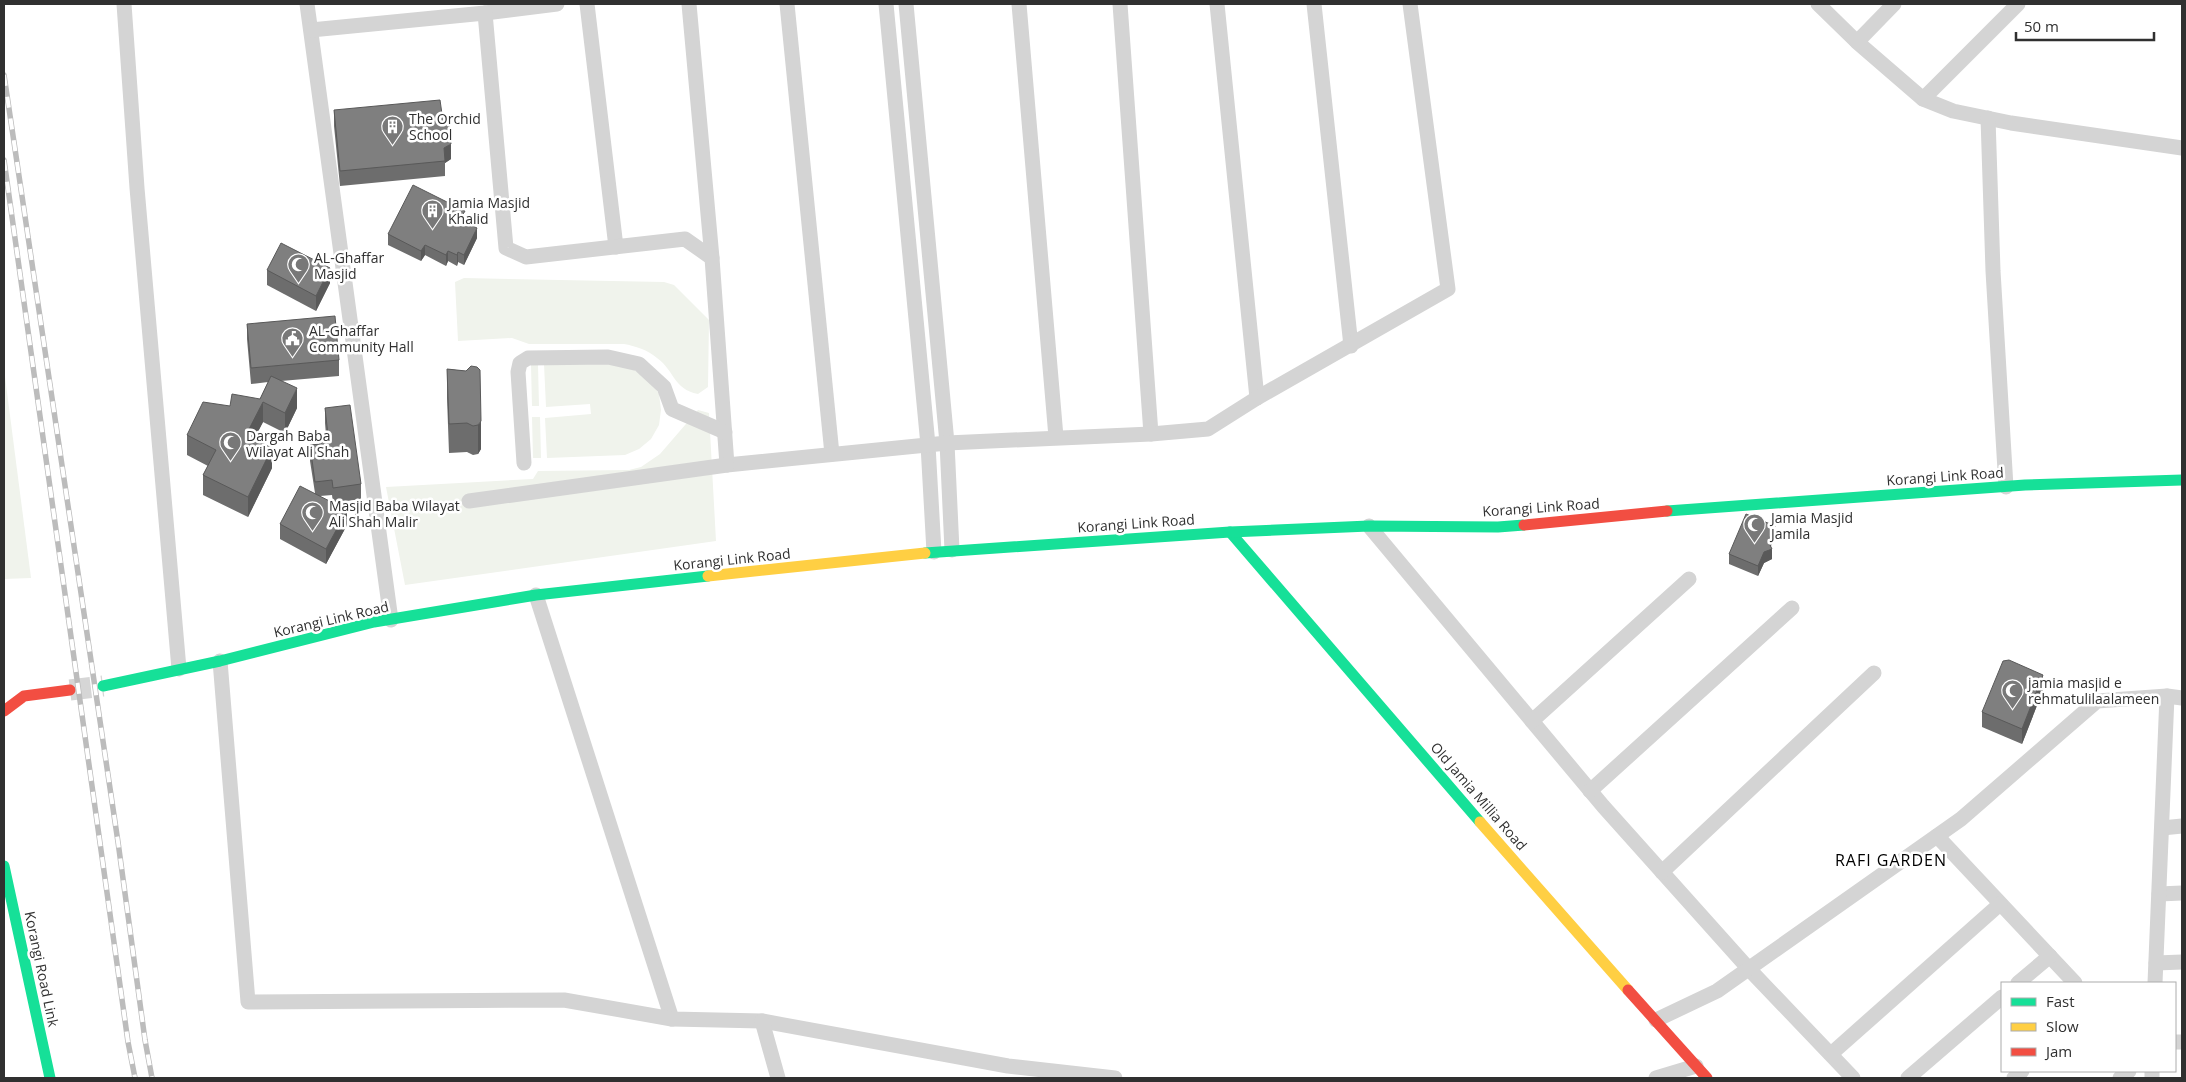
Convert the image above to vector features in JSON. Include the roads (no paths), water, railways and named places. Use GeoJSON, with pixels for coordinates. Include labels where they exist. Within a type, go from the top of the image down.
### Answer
{"type":"FeatureCollection","features":[{"type":"Feature","properties":{"kind":"main road","name":"Korangi Link Road"},"geometry":{"type":"LineString","coordinates":[[103,686],[220,662],[391,620],[536,595],[952,550],[1230,532],[1369,526],[1498,527],[1716,507],[2006,487],[2182,480]]}},
{"type":"Feature","properties":{"kind":"main road","name":"Old Jamia Millia Road"},"geometry":{"type":"LineString","coordinates":[[1230,532],[1581,938],[1707,1078]]}},
{"type":"Feature","properties":{"kind":"main road"},"geometry":{"type":"LineString","coordinates":[[4,711],[24,696],[70,690]]}},
{"type":"Feature","properties":{"kind":"main road","name":"Korangi Road Link"},"geometry":{"type":"LineString","coordinates":[[4,866],[50,1078]]}},
{"type":"Feature","properties":{"kind":"street"},"geometry":{"type":"LineString","coordinates":[[124,4],[137,188],[179,669]]}},
{"type":"Feature","properties":{"kind":"street"},"geometry":{"type":"LineString","coordinates":[[307,4],[391,620]]}},
{"type":"Feature","properties":{"kind":"street"},"geometry":{"type":"LineString","coordinates":[[311,30],[557,4]]}},
{"type":"Feature","properties":{"kind":"street"},"geometry":{"type":"LineString","coordinates":[[587,4],[616,247]]}},
{"type":"Feature","properties":{"kind":"street"},"geometry":{"type":"LineString","coordinates":[[689,4],[712,258],[727,465]]}},
{"type":"Feature","properties":{"kind":"street"},"geometry":{"type":"LineString","coordinates":[[787,4],[832,454]]}},
{"type":"Feature","properties":{"kind":"street"},"geometry":{"type":"LineString","coordinates":[[886,4],[928,445],[934,552]]}},
{"type":"Feature","properties":{"kind":"street"},"geometry":{"type":"LineString","coordinates":[[906,4],[947,443],[952,550]]}},
{"type":"Feature","properties":{"kind":"street"},"geometry":{"type":"LineString","coordinates":[[1019,4],[1056,437]]}},
{"type":"Feature","properties":{"kind":"street"},"geometry":{"type":"LineString","coordinates":[[1120,4],[1151,434]]}},
{"type":"Feature","properties":{"kind":"street"},"geometry":{"type":"LineString","coordinates":[[1217,4],[1257,398]]}},
{"type":"Feature","properties":{"kind":"street"},"geometry":{"type":"LineString","coordinates":[[1314,4],[1350,346]]}},
{"type":"Feature","properties":{"kind":"street"},"geometry":{"type":"LineString","coordinates":[[469,501],[727,465],[832,454],[947,443],[1151,434],[1208,429],[1257,398],[1448,289],[1410,4]]}},
{"type":"Feature","properties":{"kind":"street"},"geometry":{"type":"LineString","coordinates":[[1818,4],[1857,42],[1923,98],[1953,110],[1988,118],[2182,148]]}},
{"type":"Feature","properties":{"kind":"street"},"geometry":{"type":"LineString","coordinates":[[1857,42],[1894,4]]}},
{"type":"Feature","properties":{"kind":"street"},"geometry":{"type":"LineString","coordinates":[[1923,98],[2018,4]]}},
{"type":"Feature","properties":{"kind":"street"},"geometry":{"type":"LineString","coordinates":[[485,13],[506,248],[526,258],[686,239],[712,258]]}},
{"type":"Feature","properties":{"kind":"street"},"geometry":{"type":"LineString","coordinates":[[1988,118],[1993,271],[2006,487]]}},
{"type":"Feature","properties":{"kind":"street"},"geometry":{"type":"LineString","coordinates":[[524,463],[518,372],[520,363],[528,358],[608,357],[639,364],[664,387],[672,409],[725,432]]}},
{"type":"Feature","properties":{"kind":"street"},"geometry":{"type":"LineString","coordinates":[[1369,526],[1590,791],[1748,968],[1853,1078]]}},
{"type":"Feature","properties":{"kind":"street"},"geometry":{"type":"LineString","coordinates":[[1532,721],[1689,579]]}},
{"type":"Feature","properties":{"kind":"street"},"geometry":{"type":"LineString","coordinates":[[536,595],[672,1019]]}},
{"type":"Feature","properties":{"kind":"street"},"geometry":{"type":"LineString","coordinates":[[1590,791],[1792,608]]}},
{"type":"Feature","properties":{"kind":"street"},"geometry":{"type":"LineString","coordinates":[[220,662],[248,1002],[564,1000],[672,1019],[762,1021],[1008,1066],[1115,1078]]}},
{"type":"Feature","properties":{"kind":"street"},"geometry":{"type":"LineString","coordinates":[[1662,872],[1874,673]]}},
{"type":"Feature","properties":{"kind":"street"},"geometry":{"type":"LineString","coordinates":[[1656,1020],[1717,991],[1961,819],[2097,701],[2175,697],[2162,828],[2155,982]]}},
{"type":"Feature","properties":{"kind":"street"},"geometry":{"type":"LineString","coordinates":[[2162,828],[2182,826]]}},
{"type":"Feature","properties":{"kind":"street"},"geometry":{"type":"LineString","coordinates":[[1937,836],[2075,982]]}},
{"type":"Feature","properties":{"kind":"street"},"geometry":{"type":"LineString","coordinates":[[2159,894],[2182,893]]}},
{"type":"Feature","properties":{"kind":"street"},"geometry":{"type":"LineString","coordinates":[[1831,1054],[2000,904]]}},
{"type":"Feature","properties":{"kind":"street"},"geometry":{"type":"LineString","coordinates":[[2019,982],[2050,956]]}},
{"type":"Feature","properties":{"kind":"street"},"geometry":{"type":"LineString","coordinates":[[2156,962],[2182,962]]}},
{"type":"Feature","properties":{"kind":"street"},"geometry":{"type":"LineString","coordinates":[[1908,1078],[2001,998]]}},
{"type":"Feature","properties":{"kind":"street"},"geometry":{"type":"LineString","coordinates":[[762,1021],[778,1078]]}},
{"type":"Feature","properties":{"kind":"street"},"geometry":{"type":"LineString","coordinates":[[995,1078],[1008,1066]]}},
{"type":"Feature","properties":{"kind":"street"},"geometry":{"type":"LineString","coordinates":[[1656,1078],[1696,1066]]}},
{"type":"Feature","properties":{"kind":"tunnel"},"geometry":{"type":"LineString","coordinates":[[70,690],[103,686]]}},
{"type":"Feature","properties":{"kind":"railway"},"geometry":{"type":"LineString","coordinates":[[4,75],[152,1078]]}},
{"type":"Feature","properties":{"kind":"railway"},"geometry":{"type":"LineString","coordinates":[[4,160],[128,1042],[135,1078]]}},
{"type":"Feature","properties":{"kind":"place","name":"The Orchid School"},"geometry":{"type":"Point","coordinates":[393,145]}},
{"type":"Feature","properties":{"kind":"place","name":"Jamia Masjid Khalid"},"geometry":{"type":"Point","coordinates":[432,229]}},
{"type":"Feature","properties":{"kind":"place","name":"AL-Ghaffar Masjid"},"geometry":{"type":"Point","coordinates":[298,284]}},
{"type":"Feature","properties":{"kind":"place","name":"AL-Ghaffar Community Hall"},"geometry":{"type":"Point","coordinates":[293,357]}},
{"type":"Feature","properties":{"kind":"place","name":"Dargah Baba Wilayat Ali Shah"},"geometry":{"type":"Point","coordinates":[230,462]}},
{"type":"Feature","properties":{"kind":"place","name":"Masjid Baba Wilayat Ali Shah Malir"},"geometry":{"type":"Point","coordinates":[313,532]}},
{"type":"Feature","properties":{"kind":"place","name":"Jamia Masjid Jamila"},"geometry":{"type":"Point","coordinates":[1755,544]}},
{"type":"Feature","properties":{"kind":"place","name":"jamia masjid e rehmatulilaalameen"},"geometry":{"type":"Point","coordinates":[2012,709]}},
{"type":"Feature","properties":{"kind":"district","name":"RAFI GARDEN"},"geometry":{"type":"Point","coordinates":[1891,860]}}]}
